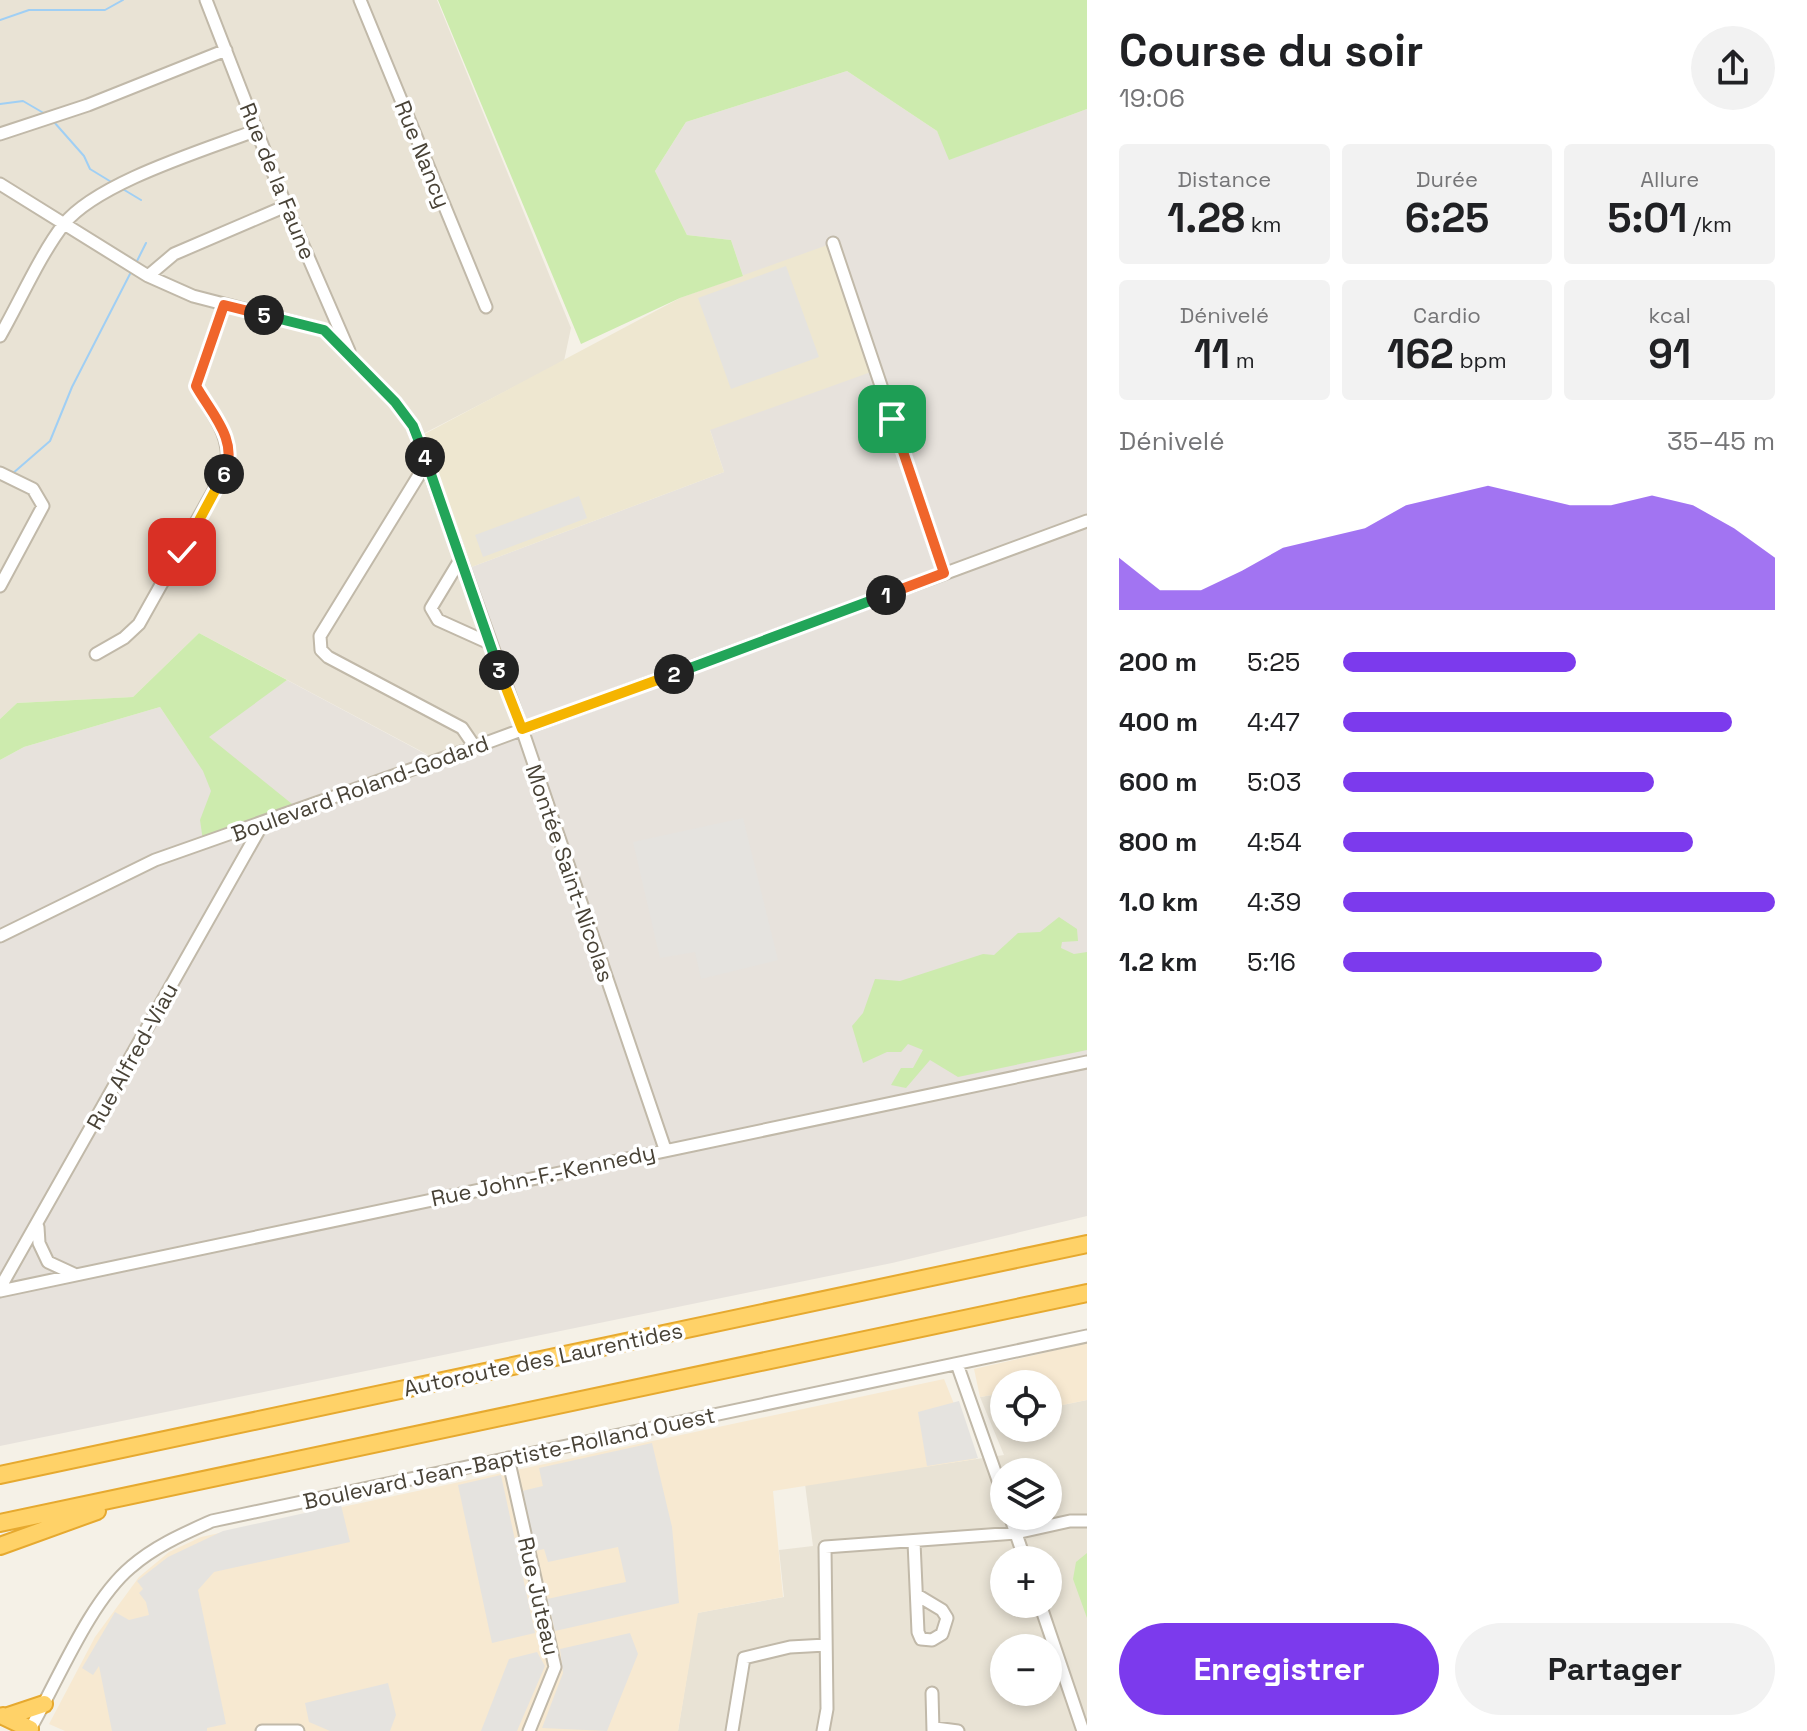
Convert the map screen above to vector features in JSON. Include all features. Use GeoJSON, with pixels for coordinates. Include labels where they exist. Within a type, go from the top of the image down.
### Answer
{"type":"FeatureCollection","features":[{"type":"Feature","properties":{"kind":"highway","name":"Autoroute des Laurentides"},"geometry":{"type":"LineString","coordinates":[[0,1475],[1087,1244]]}},
{"type":"Feature","properties":{"kind":"highway"},"geometry":{"type":"LineString","coordinates":[[0,1523],[1087,1293]]}},
{"type":"Feature","properties":{"kind":"highway"},"geometry":{"type":"LineString","coordinates":[[0,1546],[166,1488]]}},
{"type":"Feature","properties":{"kind":"highway"},"geometry":{"type":"LineString","coordinates":[[4,1722],[44,1704]]}},
{"type":"Feature","properties":{"kind":"highway"},"geometry":{"type":"LineString","coordinates":[[4,1722],[31,1730]]}},
{"type":"Feature","properties":{"kind":"street","name":"Rue de la Faune"},"geometry":{"type":"LineString","coordinates":[[206,0],[286,206],[353,360]]}},
{"type":"Feature","properties":{"kind":"street","name":"Rue Nancy"},"geometry":{"type":"LineString","coordinates":[[360,0],[486,307]]}},
{"type":"Feature","properties":{"kind":"street"},"geometry":{"type":"LineString","coordinates":[[0,134],[88,105],[226,50]]}},
{"type":"Feature","properties":{"kind":"street"},"geometry":{"type":"LineString","coordinates":[[0,336],[64,224],[88,203],[121,184],[257,130]]}},
{"type":"Feature","properties":{"kind":"street","name":"Montée Saint-Nicolas"},"geometry":{"type":"LineString","coordinates":[[0,184],[148,276],[224,305],[324,330],[395,402],[413,426],[522,729],[665,1149]]}},
{"type":"Feature","properties":{"kind":"street"},"geometry":{"type":"LineString","coordinates":[[148,276],[174,254],[286,206]]}},
{"type":"Feature","properties":{"kind":"street"},"geometry":{"type":"LineString","coordinates":[[833,243],[944,573]]}},
{"type":"Feature","properties":{"kind":"street"},"geometry":{"type":"LineString","coordinates":[[96,654],[124,638],[139,624],[227,467],[230,446],[220,422],[196,386],[224,305]]}},
{"type":"Feature","properties":{"kind":"street"},"geometry":{"type":"LineString","coordinates":[[427,462],[320,636],[321,650],[328,657],[462,728],[475,747]]}},
{"type":"Feature","properties":{"kind":"street"},"geometry":{"type":"LineString","coordinates":[[0,473],[33,489],[43,506],[0,586]]}},
{"type":"Feature","properties":{"kind":"street","name":"Boulevard Roland-Godard"},"geometry":{"type":"LineString","coordinates":[[0,936],[155,860],[475,747],[1087,521]]}},
{"type":"Feature","properties":{"kind":"street"},"geometry":{"type":"LineString","coordinates":[[460,560],[431,608],[438,620],[489,643]]}},
{"type":"Feature","properties":{"kind":"street","name":"Rue Alfred-Viau"},"geometry":{"type":"LineString","coordinates":[[0,1290],[263,823]]}},
{"type":"Feature","properties":{"kind":"street","name":"Rue John-F.-Kennedy"},"geometry":{"type":"LineString","coordinates":[[0,1290],[1087,1062]]}},
{"type":"Feature","properties":{"kind":"street"},"geometry":{"type":"LineString","coordinates":[[39,1222],[39,1243],[48,1262],[57,1269],[76,1275]]}},
{"type":"Feature","properties":{"kind":"street","name":"Boulevard Jean-Baptiste-Rolland Ouest"},"geometry":{"type":"LineString","coordinates":[[31,1730],[87,1626],[129,1568],[166,1541],[212,1521],[1087,1336]]}},
{"type":"Feature","properties":{"kind":"street"},"geometry":{"type":"LineString","coordinates":[[957,1364],[990,1458]]}},
{"type":"Feature","properties":{"kind":"street","name":"Rue Juteau"},"geometry":{"type":"LineString","coordinates":[[508,1458],[555,1667],[529,1731]]}},
{"type":"Feature","properties":{"kind":"street"},"geometry":{"type":"LineString","coordinates":[[823,1731],[827,1709],[825,1547],[1016,1533],[1087,1521]]}},
{"type":"Feature","properties":{"kind":"street"},"geometry":{"type":"LineString","coordinates":[[1015,1530],[1020,1546]]}},
{"type":"Feature","properties":{"kind":"street"},"geometry":{"type":"LineString","coordinates":[[914,1542],[917,1595]]}},
{"type":"Feature","properties":{"kind":"street"},"geometry":{"type":"LineString","coordinates":[[1045,1618],[1083,1731]]}},
{"type":"Feature","properties":{"kind":"street"},"geometry":{"type":"LineString","coordinates":[[732,1731],[744,1658],[790,1647],[826,1645]]}},
{"type":"Feature","properties":{"kind":"street"},"geometry":{"type":"LineString","coordinates":[[932,1693],[934,1730],[958,1731]]}},
{"type":"Feature","properties":{"kind":"street"},"geometry":{"type":"LineString","coordinates":[[262,1731],[298,1731]]}},
{"type":"Feature","properties":{"kind":"shaded area"},"geometry":{"type":"Polygon","coordinates":[[[0,0],[437,0],[571,328],[564,361],[417,437],[522,729],[432,757],[199,633],[133,697],[17,703],[0,719],[0,0]]]}},
{"type":"Feature","properties":{"kind":"shaded area"},"geometry":{"type":"Polygon","coordinates":[[[847,71],[937,131],[950,159],[1087,109],[1087,1216],[892,1263],[0,1446],[0,760],[24,747],[160,707],[187,747],[287,680],[431,757],[521,730],[466,569],[724,472],[710,430],[743,276],[731,240],[687,235],[655,171],[686,122],[847,71]]]}},
{"type":"Feature","properties":{"kind":"shaded area"},"geometry":{"type":"Polygon","coordinates":[[[833,243],[871,372],[710,430],[724,472],[466,569],[419,437],[680,298],[833,243]]]}},
{"type":"Feature","properties":{"kind":"shaded area"},"geometry":{"type":"Polygon","coordinates":[[[786,266],[819,357],[731,389],[698,298],[786,266]]]}},
{"type":"Feature","properties":{"kind":"shaded area"},"geometry":{"type":"Polygon","coordinates":[[[579,496],[587,518],[483,557],[475,535],[579,496]]]}},
{"type":"Feature","properties":{"kind":"shaded area"},"geometry":{"type":"Polygon","coordinates":[[[743,818],[778,960],[701,979],[695,952],[660,958],[633,842],[743,818]]]}},
{"type":"Feature","properties":{"kind":"shaded area"},"geometry":{"type":"Polygon","coordinates":[[[1087,1343],[1087,1400],[1062,1405],[1062,1370],[990,1370],[990,1395],[980,1397],[974,1369],[1087,1343]]]}},
{"type":"Feature","properties":{"kind":"shaded area"},"geometry":{"type":"Polygon","coordinates":[[[944,1379],[976,1459],[773,1491],[783,1597],[698,1613],[678,1731],[65,1731],[49,1724],[95,1637],[139,1577],[169,1552],[201,1537],[944,1379]]]}},
{"type":"Feature","properties":{"kind":"shaded area"},"geometry":{"type":"Polygon","coordinates":[[[990,1395],[990,1421],[980,1397],[990,1395]]]}},
{"type":"Feature","properties":{"kind":"shaded area"},"geometry":{"type":"Polygon","coordinates":[[[1087,1400],[1087,1731],[678,1731],[697,1613],[784,1597],[779,1550],[813,1546],[805,1484],[1004,1455],[999,1442],[1062,1442],[1062,1405],[1087,1400]]]}},
{"type":"Feature","properties":{"kind":"shaded area"},"geometry":{"type":"Polygon","coordinates":[[[959,1401],[978,1458],[927,1466],[918,1412],[959,1401]]]}},
{"type":"Feature","properties":{"kind":"shaded area"},"geometry":{"type":"Polygon","coordinates":[[[652,1443],[672,1527],[679,1603],[555,1631],[547,1599],[626,1582],[618,1547],[548,1562],[544,1549],[535,1551],[522,1491],[543,1486],[539,1468],[652,1443]]]}},
{"type":"Feature","properties":{"kind":"shaded area"},"geometry":{"type":"Polygon","coordinates":[[[501,1475],[535,1633],[492,1643],[458,1485],[501,1475]]]}},
{"type":"Feature","properties":{"kind":"shaded area"},"geometry":{"type":"Polygon","coordinates":[[[341,1505],[350,1542],[214,1572],[198,1590],[226,1724],[207,1728],[207,1731],[112,1731],[99,1666],[93,1675],[82,1668],[115,1612],[129,1620],[149,1615],[146,1602],[139,1593],[143,1589],[137,1581],[168,1557],[223,1531],[341,1505]]]}},
{"type":"Feature","properties":{"kind":"shaded area"},"geometry":{"type":"Polygon","coordinates":[[[630,1633],[638,1654],[607,1731],[542,1728],[563,1673],[560,1649],[630,1633]]]}},
{"type":"Feature","properties":{"kind":"shaded area"},"geometry":{"type":"Polygon","coordinates":[[[537,1652],[545,1666],[517,1731],[481,1731],[509,1659],[537,1652]]]}},
{"type":"Feature","properties":{"kind":"shaded area"},"geometry":{"type":"Polygon","coordinates":[[[388,1683],[396,1715],[390,1731],[330,1731],[309,1722],[305,1703],[388,1683]]]}},
{"type":"Feature","properties":{"kind":"green space"},"geometry":{"type":"Polygon","coordinates":[[[438,0],[1087,0],[1087,109],[949,160],[937,131],[847,71],[686,122],[655,171],[687,235],[731,240],[743,276],[680,298],[581,344],[438,0]]]}},
{"type":"Feature","properties":{"kind":"green space"},"geometry":{"type":"Polygon","coordinates":[[[199,633],[287,680],[209,737],[297,808],[203,841],[200,820],[211,791],[203,771],[160,707],[24,747],[0,760],[0,719],[17,703],[133,697],[199,633]]]}},
{"type":"Feature","properties":{"kind":"green space"},"geometry":{"type":"Polygon","coordinates":[[[1059,917],[1077,929],[1078,941],[1062,942],[1061,948],[1074,954],[1087,952],[1087,1050],[958,1077],[930,1060],[906,1088],[891,1085],[901,1068],[913,1068],[923,1050],[908,1044],[901,1052],[887,1052],[863,1063],[852,1026],[863,1013],[875,979],[900,981],[983,954],[994,955],[1018,933],[1040,932],[1059,917]]]}},
{"type":"Feature","properties":{"kind":"green space"},"geometry":{"type":"Polygon","coordinates":[[[1087,1553],[1087,1618],[1073,1579],[1076,1562],[1087,1553]]]}},
{"type":"Feature","properties":{"kind":"waterway"},"geometry":{"type":"LineString","coordinates":[[0,20],[29,10],[105,10],[123,0]]}},
{"type":"Feature","properties":{"kind":"waterway"},"geometry":{"type":"LineString","coordinates":[[0,104],[23,101],[47,115]]}},
{"type":"Feature","properties":{"kind":"waterway"},"geometry":{"type":"LineString","coordinates":[[54,122],[84,156],[90,169],[113,183]]}},
{"type":"Feature","properties":{"kind":"waterway"},"geometry":{"type":"LineString","coordinates":[[121,188],[141,200]]}},
{"type":"Feature","properties":{"kind":"waterway"},"geometry":{"type":"LineString","coordinates":[[136,263],[146,243]]}},
{"type":"Feature","properties":{"kind":"waterway"},"geometry":{"type":"LineString","coordinates":[[12,474],[50,441],[72,387],[131,272]]}},
{"type":"Feature","properties":{"kind":"route"},"geometry":{"type":"LineString","coordinates":[[182,552],[227,467],[230,446],[220,422],[196,386],[224,305],[324,330],[395,402],[413,426],[522,729],[944,573],[892,419]]}}]}
